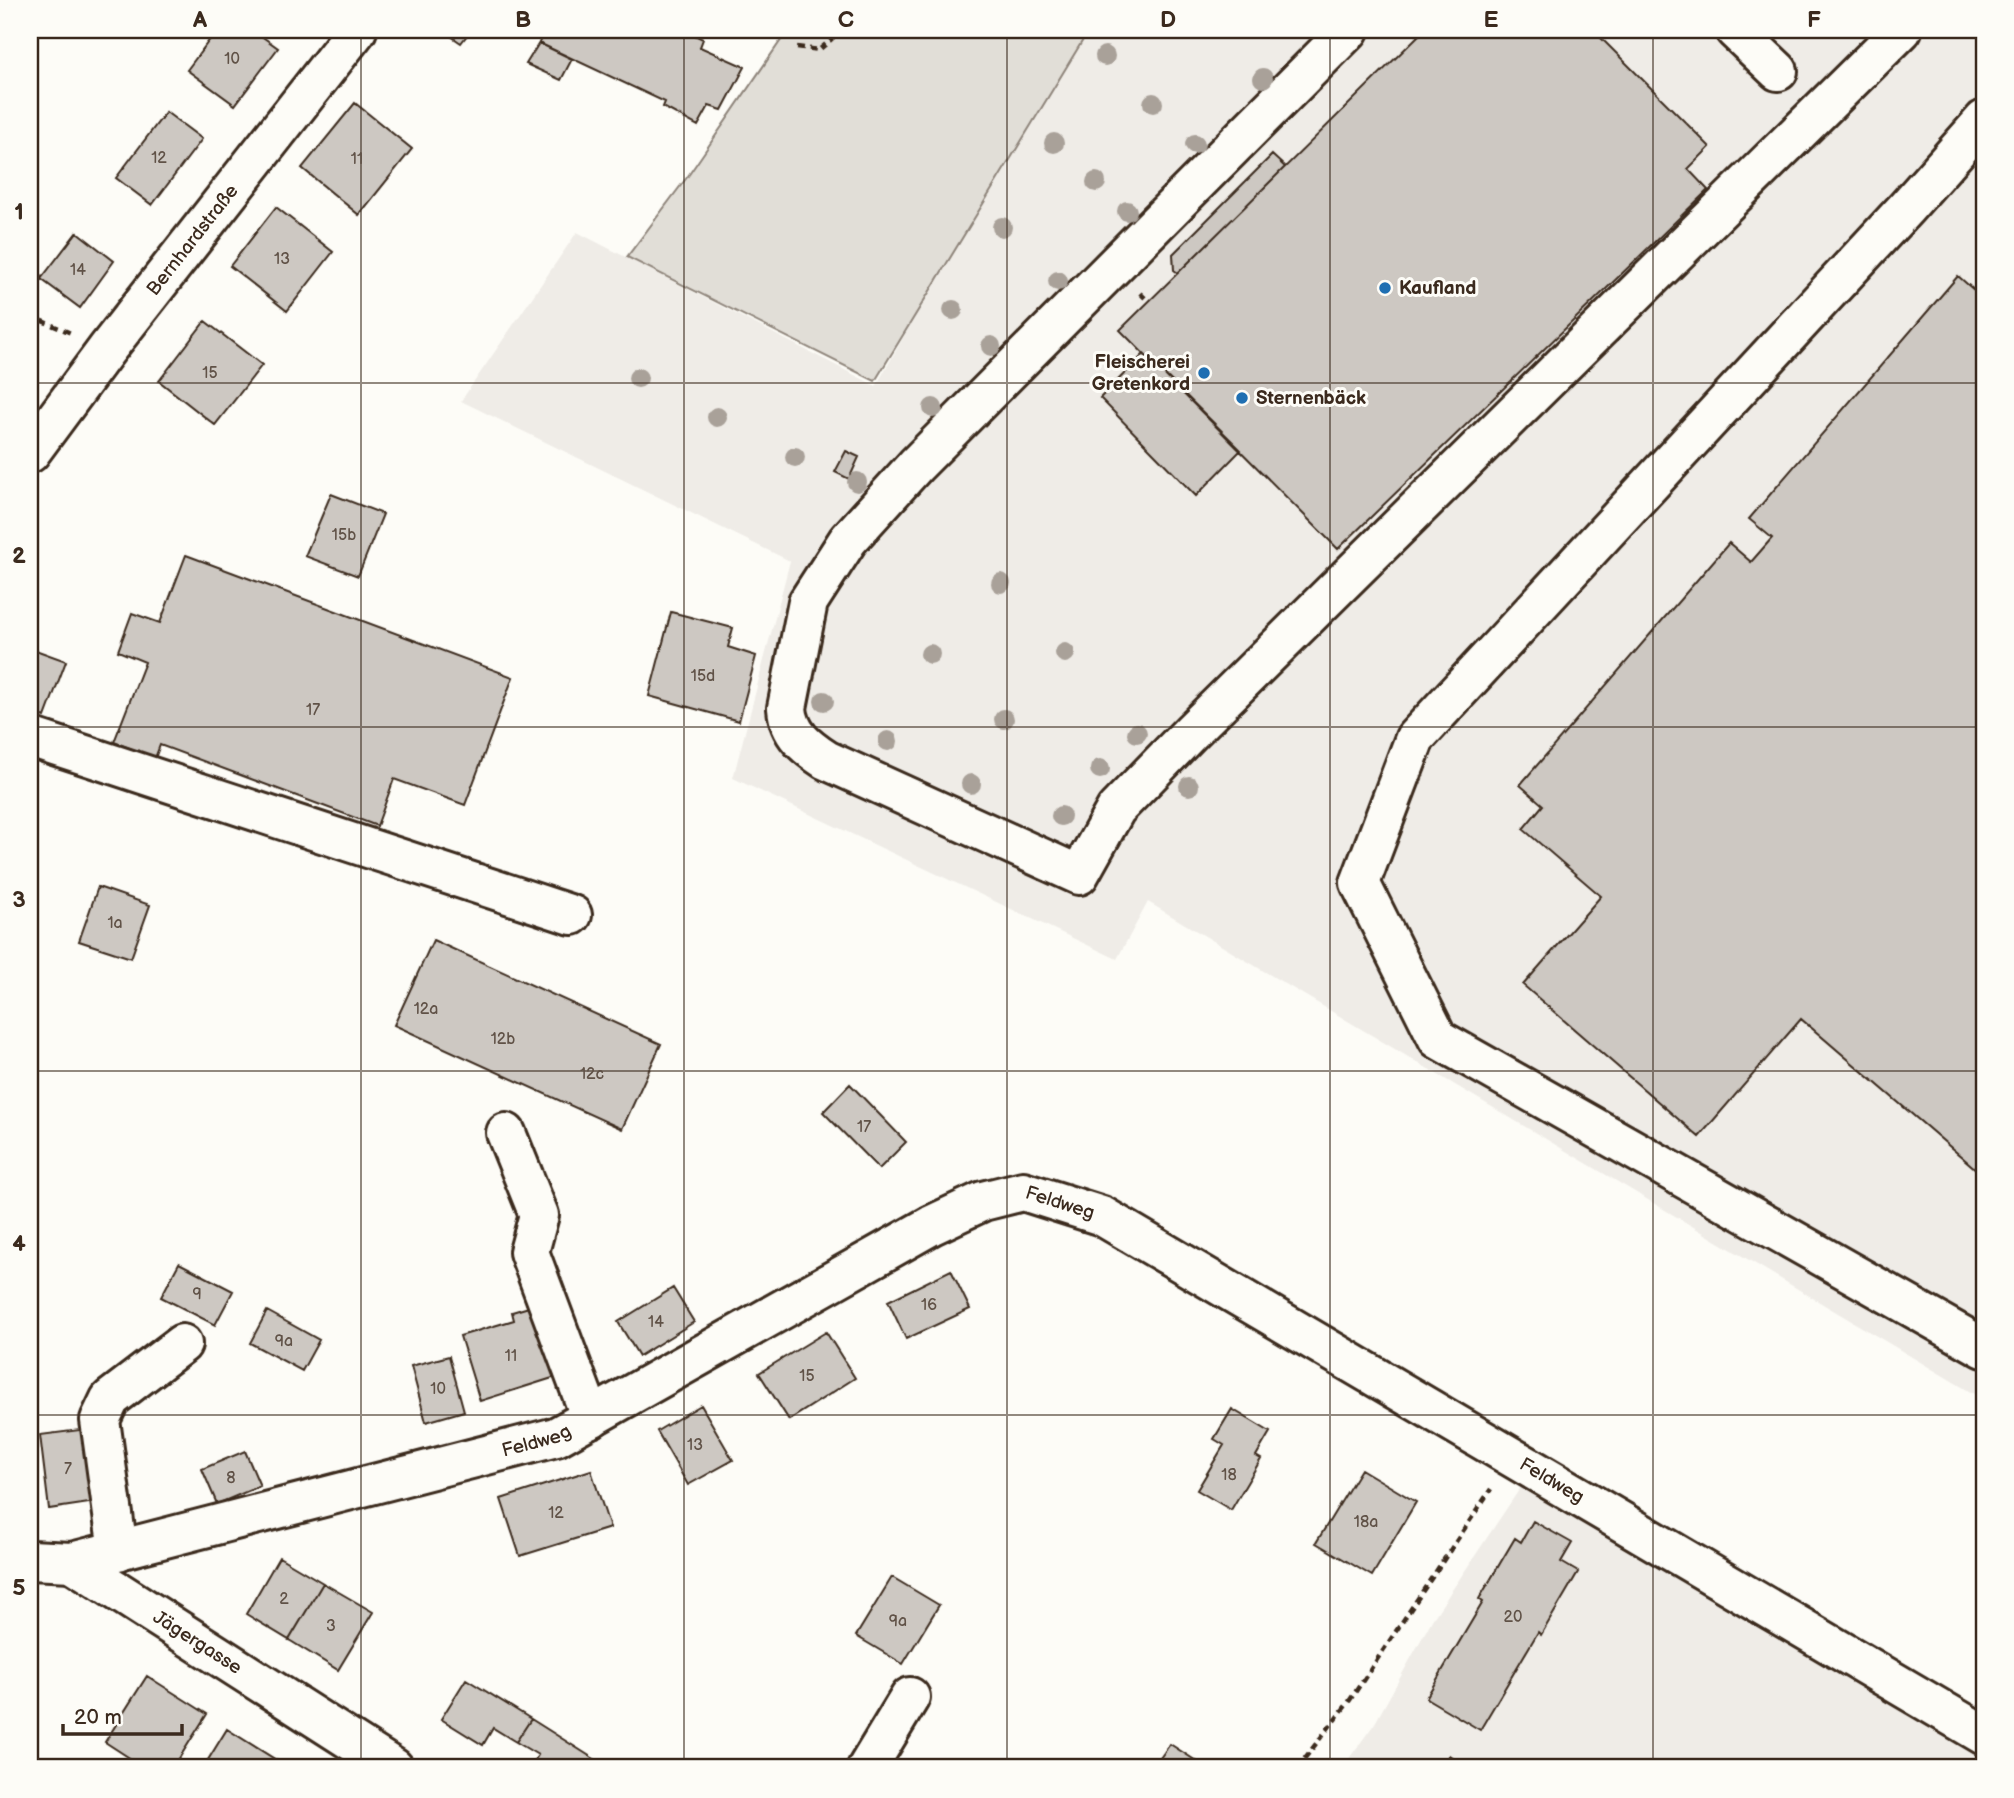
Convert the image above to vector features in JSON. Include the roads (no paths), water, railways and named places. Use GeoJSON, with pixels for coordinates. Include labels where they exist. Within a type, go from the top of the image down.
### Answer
{"type":"FeatureCollection","features":[{"type":"Feature","properties":{"kind":"street","name":"Bernhardstraße"},"geometry":{"type":"LineString","coordinates":[[30,453],[107,349],[357,30]]}},
{"type":"Feature","properties":{"kind":"street"},"geometry":{"type":"LineString","coordinates":[[1349,30],[916,465],[848,540],[808,603],[787,708],[788,719],[803,744],[826,760],[1079,875],[1116,809],[1902,30]]}},
{"type":"Feature","properties":{"kind":"street"},"geometry":{"type":"LineString","coordinates":[[1735,30],[1778,71]]}},
{"type":"Feature","properties":{"kind":"street"},"geometry":{"type":"LineString","coordinates":[[1984,120],[1897,218],[1415,738],[1360,883],[1438,1039],[1984,1348]]}},
{"type":"Feature","properties":{"kind":"street"},"geometry":{"type":"LineString","coordinates":[[30,737],[572,915]]}},
{"type":"Feature","properties":{"kind":"street"},"geometry":{"type":"LineString","coordinates":[[506,1133],[539,1215],[529,1252],[591,1418]]}},
{"type":"Feature","properties":{"kind":"street","name":"Feldweg"},"geometry":{"type":"LineString","coordinates":[[30,1560],[72,1562],[556,1437],[932,1224],[983,1201],[1023,1191],[1102,1216],[1984,1735]]}},
{"type":"Feature","properties":{"kind":"street"},"geometry":{"type":"LineString","coordinates":[[118,1551],[100,1420],[110,1399],[182,1344]]}},
{"type":"Feature","properties":{"kind":"street","name":"Jägergasse"},"geometry":{"type":"LineString","coordinates":[[72,1562],[394,1768]]}},
{"type":"Feature","properties":{"kind":"street"},"geometry":{"type":"LineString","coordinates":[[867,1768],[910,1697]]}},
{"type":"Feature","properties":{"kind":"place","name":"Kaufland"},"geometry":{"type":"Point","coordinates":[1385,288]}},
{"type":"Feature","properties":{"kind":"place","name":"Fleischerei Gretenkord"},"geometry":{"type":"Point","coordinates":[1204,373]}},
{"type":"Feature","properties":{"kind":"place","name":"Sternenbäck"},"geometry":{"type":"Point","coordinates":[1242,398]}}]}
